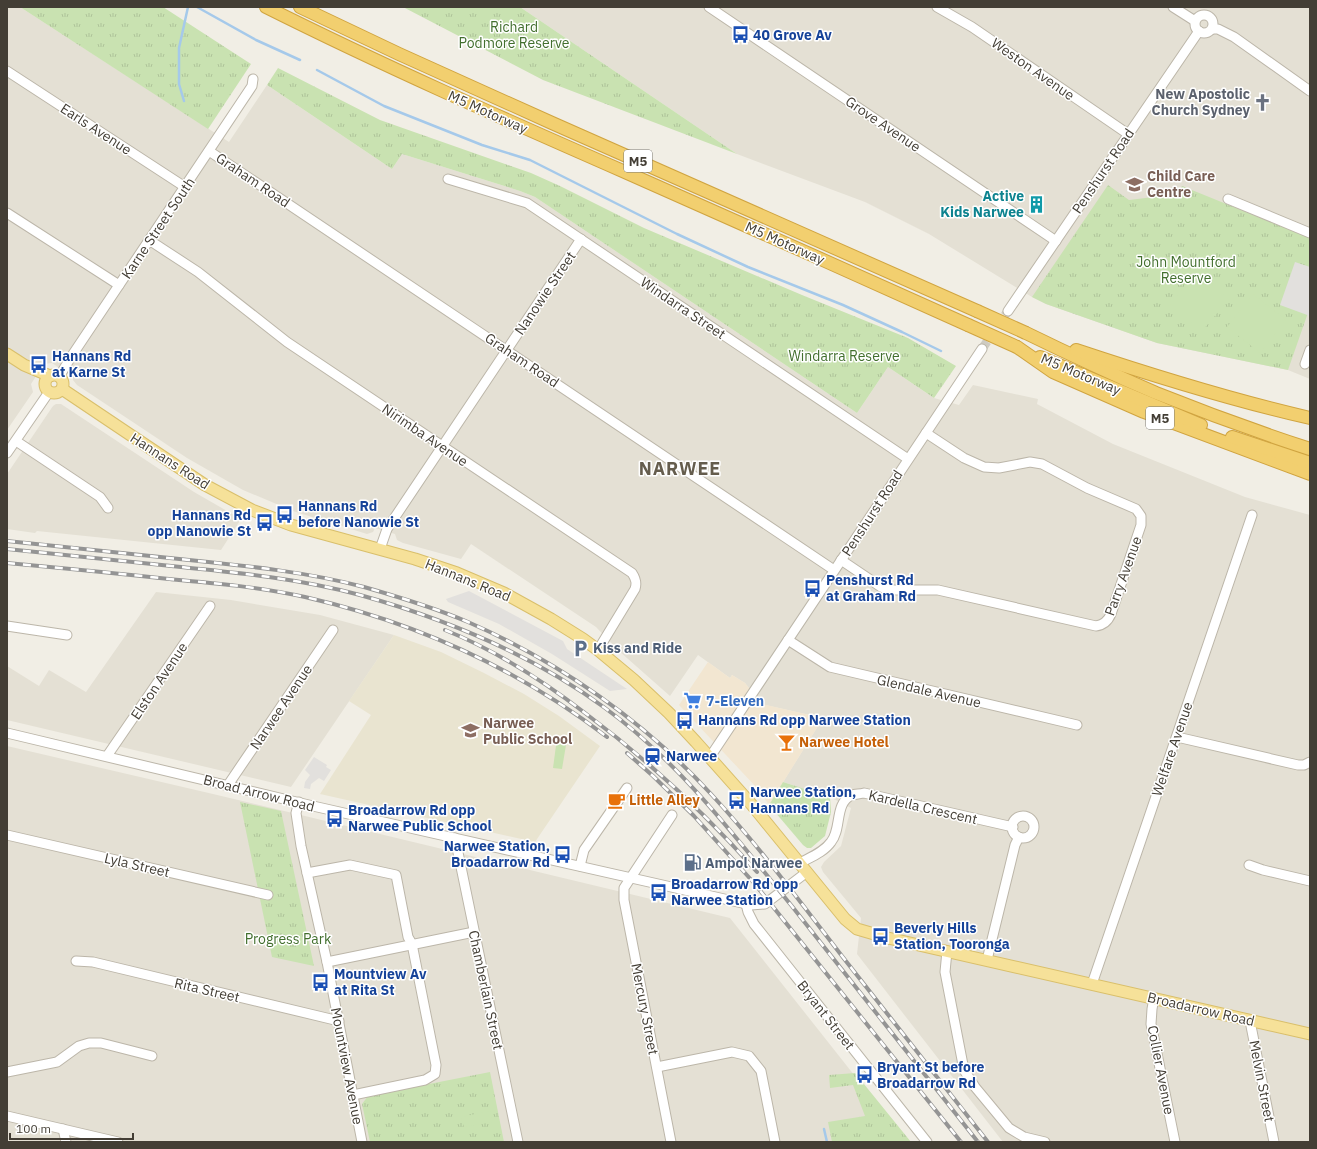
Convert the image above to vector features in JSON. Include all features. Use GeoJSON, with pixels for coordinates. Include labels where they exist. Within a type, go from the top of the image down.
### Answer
{"type":"FeatureCollection","features":[{"type":"Feature","properties":{"kind":"highway","name":"M5 Motorway"},"geometry":{"type":"LineString","coordinates":[[266,7],[340,44],[479,108],[696,203],[1017,347],[1183,418],[1259,447],[1310,463]]}},
{"type":"Feature","properties":{"kind":"highway","name":"M5 Motorway"},"geometry":{"type":"LineString","coordinates":[[300,7],[538,116],[1026,333],[1101,369],[1158,393],[1310,449]]}},
{"type":"Feature","properties":{"kind":"highway"},"geometry":{"type":"LineString","coordinates":[[1026,333],[1171,381],[1259,406],[1310,418]]}},
{"type":"Feature","properties":{"kind":"highway","name":"M5"},"geometry":{"type":"LineString","coordinates":[[1017,347],[1053,372],[1136,409],[1310,474]]}},
{"type":"Feature","properties":{"kind":"main road"},"geometry":{"type":"LineString","coordinates":[[7,354],[51,382]]}},
{"type":"Feature","properties":{"kind":"main road","name":"Hannans Road"},"geometry":{"type":"LineString","coordinates":[[51,382],[64,384],[62,389],[205,485],[252,510],[291,525],[437,566],[493,588],[551,619],[598,650],[634,680],[669,713],[752,805],[804,868]]}},
{"type":"Feature","properties":{"kind":"main road"},"geometry":{"type":"LineString","coordinates":[[804,868],[835,907],[851,925],[857,929],[872,934],[1092,984]]}},
{"type":"Feature","properties":{"kind":"main road","name":"Broadarrow Road"},"geometry":{"type":"LineString","coordinates":[[1092,984],[1310,1034]]}},
{"type":"Feature","properties":{"kind":"street","name":"Grove Avenue"},"geometry":{"type":"LineString","coordinates":[[709,7],[1056,241]]}},
{"type":"Feature","properties":{"kind":"street","name":"Weston Avenue"},"geometry":{"type":"LineString","coordinates":[[937,7],[972,27],[1128,134]]}},
{"type":"Feature","properties":{"kind":"street"},"geometry":{"type":"LineString","coordinates":[[1173,7],[1195,21]]}},
{"type":"Feature","properties":{"kind":"street"},"geometry":{"type":"LineString","coordinates":[[1210,16],[1215,7]]}},
{"type":"Feature","properties":{"kind":"street"},"geometry":{"type":"LineString","coordinates":[[1201,15],[1210,16],[1213,20],[1212,28],[1207,33],[1199,31],[1195,27],[1195,21],[1201,15]]}},
{"type":"Feature","properties":{"kind":"street"},"geometry":{"type":"LineString","coordinates":[[1212,28],[1218,29],[1234,37],[1310,92]]}},
{"type":"Feature","properties":{"kind":"street","name":"Penshurst Road"},"geometry":{"type":"LineString","coordinates":[[1008,311],[1199,31]]}},
{"type":"Feature","properties":{"kind":"street","name":"Earls Avenue"},"geometry":{"type":"LineString","coordinates":[[7,71],[185,187]]}},
{"type":"Feature","properties":{"kind":"street","name":"Karne Street South"},"geometry":{"type":"LineString","coordinates":[[7,453],[16,441],[51,382],[119,286],[252,86],[253,78]]}},
{"type":"Feature","properties":{"kind":"street","name":"Graham Road"},"geometry":{"type":"LineString","coordinates":[[209,151],[834,570]]}},
{"type":"Feature","properties":{"kind":"street","name":"Windarra Street"},"geometry":{"type":"LineString","coordinates":[[448,179],[527,203],[908,459]]}},
{"type":"Feature","properties":{"kind":"street"},"geometry":{"type":"LineString","coordinates":[[1228,200],[1310,233]]}},
{"type":"Feature","properties":{"kind":"street"},"geometry":{"type":"LineString","coordinates":[[7,213],[119,286]]}},
{"type":"Feature","properties":{"kind":"street","name":"Nanowie Street"},"geometry":{"type":"LineString","coordinates":[[380,549],[387,529],[581,239]]}},
{"type":"Feature","properties":{"kind":"street","name":"Nirimba Avenue"},"geometry":{"type":"LineString","coordinates":[[150,240],[198,272],[287,342],[632,573],[636,582],[635,589],[598,650]]}},
{"type":"Feature","properties":{"kind":"street","name":"Penshurst Road"},"geometry":{"type":"LineString","coordinates":[[710,757],[982,349]]}},
{"type":"Feature","properties":{"kind":"street"},"geometry":{"type":"LineString","coordinates":[[1305,364],[1310,350]]}},
{"type":"Feature","properties":{"kind":"street","name":"Parry Avenue"},"geometry":{"type":"LineString","coordinates":[[841,560],[889,590],[938,590],[1096,626],[1103,624],[1108,620],[1141,525],[1141,516],[1136,509],[1087,488],[1036,462],[998,468],[977,465],[926,433]]}},
{"type":"Feature","properties":{"kind":"street"},"geometry":{"type":"LineString","coordinates":[[16,441],[100,497],[108,508]]}},
{"type":"Feature","properties":{"kind":"street","name":"Welfare Avenue"},"geometry":{"type":"LineString","coordinates":[[1092,984],[1252,515]]}},
{"type":"Feature","properties":{"kind":"street","name":"Elston Avenue"},"geometry":{"type":"LineString","coordinates":[[108,756],[210,606]]}},
{"type":"Feature","properties":{"kind":"street"},"geometry":{"type":"LineString","coordinates":[[7,626],[67,635]]}},
{"type":"Feature","properties":{"kind":"street","name":"Narwee Avenue"},"geometry":{"type":"LineString","coordinates":[[228,785],[333,630]]}},
{"type":"Feature","properties":{"kind":"street","name":"Glendale Avenue"},"geometry":{"type":"LineString","coordinates":[[788,640],[830,668],[1077,725]]}},
{"type":"Feature","properties":{"kind":"street","name":"Broad Arrow Road"},"geometry":{"type":"LineString","coordinates":[[7,733],[299,802],[756,906],[765,904],[804,868]]}},
{"type":"Feature","properties":{"kind":"street"},"geometry":{"type":"LineString","coordinates":[[1177,736],[1298,765],[1310,762]]}},
{"type":"Feature","properties":{"kind":"street"},"geometry":{"type":"LineString","coordinates":[[580,866],[584,850],[627,788]]}},
{"type":"Feature","properties":{"kind":"street","name":"Kardella Crescent"},"geometry":{"type":"LineString","coordinates":[[804,868],[831,843],[842,806],[848,798],[853,795],[864,794],[1012,827]]}},
{"type":"Feature","properties":{"kind":"street","name":"Mountview Avenue"},"geometry":{"type":"LineString","coordinates":[[299,802],[296,812],[307,873],[339,1021],[362,1142]]}},
{"type":"Feature","properties":{"kind":"street","name":"Mercury Street"},"geometry":{"type":"LineString","coordinates":[[672,815],[624,888],[624,900],[672,1142]]}},
{"type":"Feature","properties":{"kind":"street"},"geometry":{"type":"LineString","coordinates":[[1021,817],[1028,818],[1032,821],[1034,827],[1032,833],[1025,838],[1019,837],[1014,833],[1012,827],[1015,821],[1021,817]]}},
{"type":"Feature","properties":{"kind":"street","name":"Lyla Street"},"geometry":{"type":"LineString","coordinates":[[7,835],[268,895]]}},
{"type":"Feature","properties":{"kind":"street"},"geometry":{"type":"LineString","coordinates":[[987,960],[1015,845],[1019,837]]}},
{"type":"Feature","properties":{"kind":"street","name":"Chamberlain Street"},"geometry":{"type":"LineString","coordinates":[[455,838],[518,1142]]}},
{"type":"Feature","properties":{"kind":"street"},"geometry":{"type":"LineString","coordinates":[[307,873],[350,865],[396,875],[408,937],[412,944],[436,1064],[435,1074],[425,1080],[353,1095]]}},
{"type":"Feature","properties":{"kind":"street"},"geometry":{"type":"LineString","coordinates":[[1249,865],[1263,870],[1310,881]]}},
{"type":"Feature","properties":{"kind":"street","name":"Bryant Street"},"geometry":{"type":"LineString","coordinates":[[746,904],[754,924],[927,1142]]}},
{"type":"Feature","properties":{"kind":"street"},"geometry":{"type":"LineString","coordinates":[[326,962],[474,932]]}},
{"type":"Feature","properties":{"kind":"street"},"geometry":{"type":"LineString","coordinates":[[948,951],[945,972],[964,1070],[975,1087],[1009,1128],[1024,1137],[1045,1142]]}},
{"type":"Feature","properties":{"kind":"street","name":"Rita Street"},"geometry":{"type":"LineString","coordinates":[[76,961],[93,962],[339,1021]]}},
{"type":"Feature","properties":{"kind":"street","name":"Collier Avenue"},"geometry":{"type":"LineString","coordinates":[[1154,998],[1151,1024],[1175,1142]]}},
{"type":"Feature","properties":{"kind":"street","name":"Melvin Street"},"geometry":{"type":"LineString","coordinates":[[1250,1021],[1274,1142]]}},
{"type":"Feature","properties":{"kind":"street"},"geometry":{"type":"LineString","coordinates":[[7,1072],[57,1062],[80,1046],[89,1043],[101,1043],[152,1056]]}},
{"type":"Feature","properties":{"kind":"street"},"geometry":{"type":"LineString","coordinates":[[657,1067],[732,1052],[749,1056],[761,1071],[775,1142]]}},
{"type":"Feature","properties":{"kind":"street"},"geometry":{"type":"LineString","coordinates":[[7,1116],[118,1142]]}},
{"type":"Feature","properties":{"kind":"street"},"geometry":{"type":"LineString","coordinates":[[63,1129],[66,1142]]}},
{"type":"Feature","properties":{"kind":"shaded area"},"geometry":{"type":"Polygon","coordinates":[[[7,7],[20,7],[229,142],[267,85],[392,169],[402,154],[535,197],[857,413],[888,367],[934,398],[959,405],[973,385],[1038,399],[1037,404],[1113,444],[1245,497],[1310,515],[1310,1142],[1003,1142],[857,954],[861,918],[823,872],[821,867],[824,862],[841,846],[851,808],[830,797],[783,782],[823,718],[761,704],[745,683],[732,675],[730,678],[698,655],[670,696],[619,651],[596,627],[471,544],[461,559],[403,543],[397,540],[395,534],[375,528],[373,532],[367,534],[293,511],[243,490],[187,458],[77,385],[73,380],[73,377],[52,363],[44,364],[31,384],[33,392],[7,430],[7,7]]]}},
{"type":"Feature","properties":{"kind":"shaded area"},"geometry":{"type":"Polygon","coordinates":[[[520,7],[1310,7],[1310,379],[1288,370],[1157,343],[1046,304],[929,234],[865,202],[737,154],[520,7]]]}},
{"type":"Feature","properties":{"kind":"shaded area"},"geometry":{"type":"Polygon","coordinates":[[[1295,262],[1310,267],[1310,316],[1280,305],[1295,262]]]}},
{"type":"Feature","properties":{"kind":"shaded area"},"geometry":{"type":"Polygon","coordinates":[[[56,404],[61,404],[194,492],[241,519],[221,550],[37,531],[35,533],[7,529],[7,474],[53,406],[56,404]]]}},
{"type":"Feature","properties":{"kind":"shaded area"},"geometry":{"type":"Polygon","coordinates":[[[469,591],[563,641],[567,649],[627,689],[610,691],[552,654],[499,624],[448,602],[446,599],[469,591]]]}},
{"type":"Feature","properties":{"kind":"shaded area"},"geometry":{"type":"Polygon","coordinates":[[[156,592],[231,600],[320,615],[394,635],[291,787],[7,720],[7,666],[39,686],[49,670],[86,692],[156,592]]]}},
{"type":"Feature","properties":{"kind":"shaded area","name":"Narwee Public School"},"geometry":{"type":"Polygon","coordinates":[[[394,635],[441,652],[524,694],[559,716],[600,746],[535,842],[320,794],[371,715],[349,701],[394,635]]]}},
{"type":"Feature","properties":{"kind":"shaded area"},"geometry":{"type":"Polygon","coordinates":[[[708,662],[730,678],[732,675],[745,683],[762,704],[823,718],[769,805],[757,788],[679,705],[708,662]]]}},
{"type":"Feature","properties":{"kind":"shaded area"},"geometry":{"type":"Polygon","coordinates":[[[7,746],[730,918],[907,1142],[7,1142],[7,746]]]}},
{"type":"Feature","properties":{"kind":"shaded area"},"geometry":{"type":"Polygon","coordinates":[[[314,757],[327,765],[326,767],[331,770],[324,781],[319,778],[311,784],[310,789],[304,788],[305,782],[310,775],[305,770],[314,757]]]}},
{"type":"Feature","properties":{"kind":"green space"},"geometry":{"type":"Polygon","coordinates":[[[20,7],[163,7],[251,64],[208,129],[20,7]]]}},
{"type":"Feature","properties":{"kind":"green space","name":"Richard Podmore Reserve"},"geometry":{"type":"Polygon","coordinates":[[[403,7],[520,7],[737,154],[543,80],[403,7]]]}},
{"type":"Feature","properties":{"kind":"green space","name":"Windarra Reserve"},"geometry":{"type":"Polygon","coordinates":[[[278,68],[380,120],[531,173],[644,228],[908,338],[956,366],[934,398],[888,367],[857,413],[535,197],[402,154],[392,169],[267,85],[278,68]]]}},
{"type":"Feature","properties":{"kind":"green space","name":"John Mountford Reserve"},"geometry":{"type":"Polygon","coordinates":[[[1108,185],[1129,200],[1178,194],[1182,186],[1310,238],[1310,307],[1288,370],[1157,343],[1046,304],[1032,297],[1108,185]]]}},
{"type":"Feature","properties":{"kind":"green space"},"geometry":{"type":"Polygon","coordinates":[[[1196,272],[1229,299],[1202,331],[1170,305],[1196,272]]]}},
{"type":"Feature","properties":{"kind":"green space"},"geometry":{"type":"Polygon","coordinates":[[[1253,294],[1286,320],[1260,353],[1227,327],[1253,294]]]}},
{"type":"Feature","properties":{"kind":"green space"},"geometry":{"type":"Polygon","coordinates":[[[557,738],[567,739],[562,769],[553,768],[557,738]]]}},
{"type":"Feature","properties":{"kind":"green space"},"geometry":{"type":"Polygon","coordinates":[[[783,782],[830,797],[831,812],[825,836],[811,848],[807,848],[803,845],[769,805],[783,782]]]}},
{"type":"Feature","properties":{"kind":"green space","name":"Progress Park"},"geometry":{"type":"Polygon","coordinates":[[[240,802],[281,811],[314,966],[272,957],[240,802]]]}},
{"type":"Feature","properties":{"kind":"green space"},"geometry":{"type":"Polygon","coordinates":[[[490,1072],[504,1142],[370,1142],[362,1104],[368,1096],[490,1072]]]}},
{"type":"Feature","properties":{"kind":"green space"},"geometry":{"type":"Polygon","coordinates":[[[855,1073],[911,1142],[832,1142],[828,1122],[865,1116],[853,1085],[830,1088],[829,1075],[855,1073]]]}},
{"type":"Feature","properties":{"kind":"green space"},"geometry":{"type":"Polygon","coordinates":[[[490,1111],[493,1122],[464,1127],[461,1117],[490,1111]]]}},
{"type":"Feature","properties":{"kind":"waterway"},"geometry":{"type":"LineString","coordinates":[[184,101],[179,84],[179,48],[188,7]]}},
{"type":"Feature","properties":{"kind":"waterway"},"geometry":{"type":"LineString","coordinates":[[197,7],[256,40],[300,60]]}},
{"type":"Feature","properties":{"kind":"waterway"},"geometry":{"type":"LineString","coordinates":[[317,70],[384,106],[482,145],[530,160],[677,234],[748,267],[843,305],[941,351]]}},
{"type":"Feature","properties":{"kind":"waterway"},"geometry":{"type":"LineString","coordinates":[[824,1129],[827,1142]]}},
{"type":"Feature","properties":{"kind":"tunnel"},"geometry":{"type":"LineString","coordinates":[[982,349],[1008,311]]}},
{"type":"Feature","properties":{"kind":"railway"},"geometry":{"type":"LineString","coordinates":[[7,541],[255,567],[321,577],[364,587],[443,612],[468,622],[535,655],[567,675],[629,718],[685,767],[711,794],[782,878],[988,1142]]}},
{"type":"Feature","properties":{"kind":"railway"},"geometry":{"type":"LineString","coordinates":[[7,549],[248,574],[338,589],[424,615],[456,627],[519,655],[548,671],[605,708],[632,729],[704,800],[791,905],[978,1142]]}},
{"type":"Feature","properties":{"kind":"railway"},"geometry":{"type":"LineString","coordinates":[[7,563],[254,588],[305,597],[346,607],[425,634],[463,650],[501,669],[537,690],[573,712],[607,737]]}},
{"type":"Feature","properties":{"kind":"railway"},"geometry":{"type":"LineString","coordinates":[[445,630],[500,656],[518,667],[569,701],[608,731],[675,788],[717,829],[757,872]]}},
{"type":"Feature","properties":{"kind":"railway"},"geometry":{"type":"LineString","coordinates":[[627,753],[694,816],[754,883],[961,1142]]}},
{"type":"Feature","properties":{"kind":"place","name":"40 Grove Av"},"geometry":{"type":"Point","coordinates":[740,35]}},
{"type":"Feature","properties":{"kind":"place","name":"New Apostolic Church Sydney"},"geometry":{"type":"Point","coordinates":[1263,102]}},
{"type":"Feature","properties":{"kind":"place","name":"Child Care Centre"},"geometry":{"type":"Point","coordinates":[1134,184]}},
{"type":"Feature","properties":{"kind":"place","name":"Active Kids Narwee"},"geometry":{"type":"Point","coordinates":[1037,204]}},
{"type":"Feature","properties":{"kind":"place","name":"Hannans Rd at Karne St"},"geometry":{"type":"Point","coordinates":[39,364]}},
{"type":"Feature","properties":{"kind":"place","name":"Hannans Rd before Nanowie St"},"geometry":{"type":"Point","coordinates":[285,514]}},
{"type":"Feature","properties":{"kind":"place","name":"Hannans Rd opp Nanowie St"},"geometry":{"type":"Point","coordinates":[264,523]}},
{"type":"Feature","properties":{"kind":"place","name":"Penshurst Rd at Graham Rd"},"geometry":{"type":"Point","coordinates":[813,588]}},
{"type":"Feature","properties":{"kind":"place","name":"Kiss and Ride"},"geometry":{"type":"Point","coordinates":[580,648]}},
{"type":"Feature","properties":{"kind":"place","name":"7-Eleven"},"geometry":{"type":"Point","coordinates":[693,701]}},
{"type":"Feature","properties":{"kind":"place","name":"Hannans Rd opp Narwee Station"},"geometry":{"type":"Point","coordinates":[685,720]}},
{"type":"Feature","properties":{"kind":"place","name":"Narwee Public School"},"geometry":{"type":"Point","coordinates":[470,731]}},
{"type":"Feature","properties":{"kind":"place","name":"Narwee Hotel"},"geometry":{"type":"Point","coordinates":[786,742]}},
{"type":"Feature","properties":{"kind":"place","name":"Narwee"},"geometry":{"type":"Point","coordinates":[653,756]}},
{"type":"Feature","properties":{"kind":"place","name":"Little Alley"},"geometry":{"type":"Point","coordinates":[616,800]}},
{"type":"Feature","properties":{"kind":"place","name":"Narwee Station, Hannans Rd"},"geometry":{"type":"Point","coordinates":[737,800]}},
{"type":"Feature","properties":{"kind":"place","name":"Broadarrow Rd opp Narwee Public School"},"geometry":{"type":"Point","coordinates":[335,818]}},
{"type":"Feature","properties":{"kind":"place","name":"Narwee Station, Broadarrow Rd"},"geometry":{"type":"Point","coordinates":[563,854]}},
{"type":"Feature","properties":{"kind":"place","name":"Ampol Narwee"},"geometry":{"type":"Point","coordinates":[692,863]}},
{"type":"Feature","properties":{"kind":"place","name":"Broadarrow Rd opp Narwee Station"},"geometry":{"type":"Point","coordinates":[658,892]}},
{"type":"Feature","properties":{"kind":"place","name":"Beverly Hills Station, Tooronga"},"geometry":{"type":"Point","coordinates":[881,936]}},
{"type":"Feature","properties":{"kind":"place","name":"Mountview Av at Rita St"},"geometry":{"type":"Point","coordinates":[321,982]}},
{"type":"Feature","properties":{"kind":"place","name":"Bryant St before Broadarrow Rd"},"geometry":{"type":"Point","coordinates":[864,1075]}},
{"type":"Feature","properties":{"kind":"district","name":"NARWEE"},"geometry":{"type":"Point","coordinates":[680,468]}}]}
